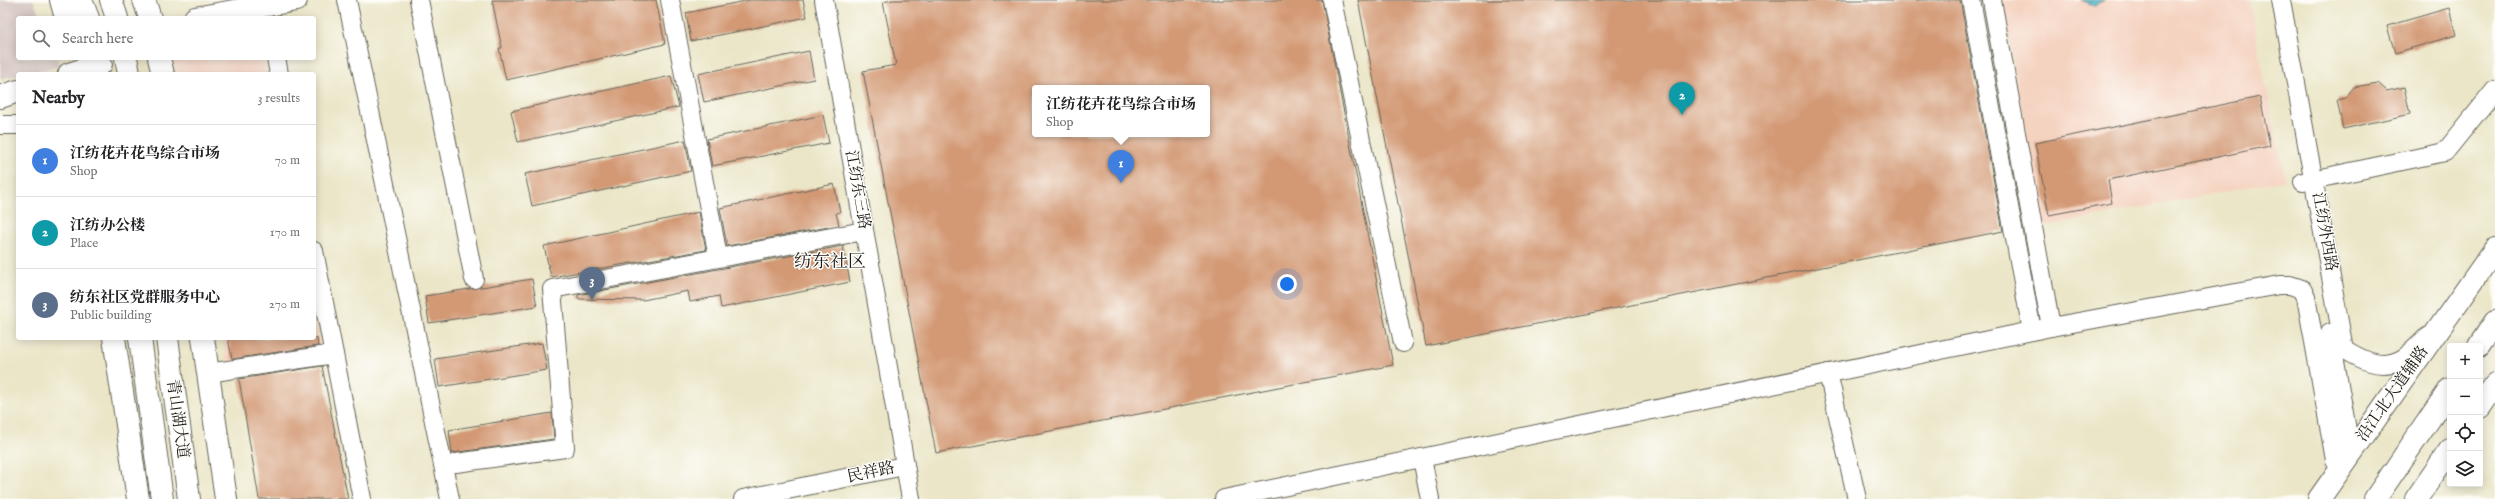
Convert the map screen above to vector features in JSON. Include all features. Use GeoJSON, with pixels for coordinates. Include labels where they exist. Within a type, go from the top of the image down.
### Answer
{"type":"FeatureCollection","features":[{"type":"Feature","properties":{"kind":"main road"},"geometry":{"type":"LineString","coordinates":[[60,0],[65,16]]}},
{"type":"Feature","properties":{"kind":"main road"},"geometry":{"type":"LineString","coordinates":[[81,0],[87,16]]}},
{"type":"Feature","properties":{"kind":"main road"},"geometry":{"type":"LineString","coordinates":[[111,0],[116,16]]}},
{"type":"Feature","properties":{"kind":"main road"},"geometry":{"type":"LineString","coordinates":[[144,0],[149,16]]}},
{"type":"Feature","properties":{"kind":"main road"},"geometry":{"type":"LineString","coordinates":[[219,16],[267,12],[296,0]]}},
{"type":"Feature","properties":{"kind":"main road"},"geometry":{"type":"LineString","coordinates":[[126,60],[129,72]]}},
{"type":"Feature","properties":{"kind":"main road"},"geometry":{"type":"LineString","coordinates":[[160,60],[162,72]]}},
{"type":"Feature","properties":{"kind":"main road"},"geometry":{"type":"LineString","coordinates":[[75,69],[101,65]]}},
{"type":"Feature","properties":{"kind":"main road"},"geometry":{"type":"LineString","coordinates":[[0,97],[16,92]]}},
{"type":"Feature","properties":{"kind":"main road","name":"沿江北大道辅路"},"geometry":{"type":"LineString","coordinates":[[2319,499],[2343,457],[2443,323],[2495,249]]}},
{"type":"Feature","properties":{"kind":"main road"},"geometry":{"type":"LineString","coordinates":[[2481,343],[2495,322]]}},
{"type":"Feature","properties":{"kind":"main road"},"geometry":{"type":"LineString","coordinates":[[114,340],[138,499]]}},
{"type":"Feature","properties":{"kind":"main road","name":"青山湖大道"},"geometry":{"type":"LineString","coordinates":[[140,340],[162,499]]}},
{"type":"Feature","properties":{"kind":"main road","name":"青山湖大道"},"geometry":{"type":"LineString","coordinates":[[167,340],[189,499]]}},
{"type":"Feature","properties":{"kind":"main road"},"geometry":{"type":"LineString","coordinates":[[203,340],[226,499]]}},
{"type":"Feature","properties":{"kind":"main road"},"geometry":{"type":"LineString","coordinates":[[2483,403],[2495,385]]}},
{"type":"Feature","properties":{"kind":"main road"},"geometry":{"type":"LineString","coordinates":[[2375,499],[2447,393]]}},
{"type":"Feature","properties":{"kind":"main road"},"geometry":{"type":"LineString","coordinates":[[2416,499],[2449,451]]}},
{"type":"Feature","properties":{"kind":"street"},"geometry":{"type":"LineString","coordinates":[[347,0],[450,499]]}},
{"type":"Feature","properties":{"kind":"street"},"geometry":{"type":"LineString","coordinates":[[418,0],[474,279]]}},
{"type":"Feature","properties":{"kind":"street"},"geometry":{"type":"LineString","coordinates":[[670,0],[718,257]]}},
{"type":"Feature","properties":{"kind":"street","name":"江纺东三路"},"geometry":{"type":"LineString","coordinates":[[824,0],[905,472],[911,499]]}},
{"type":"Feature","properties":{"kind":"street"},"geometry":{"type":"LineString","coordinates":[[1332,0],[1403,343]]}},
{"type":"Feature","properties":{"kind":"street"},"geometry":{"type":"LineString","coordinates":[[1972,0],[2032,331]]}},
{"type":"Feature","properties":{"kind":"street"},"geometry":{"type":"LineString","coordinates":[[1992,0],[2051,327]]}},
{"type":"Feature","properties":{"kind":"street","name":"江纺外西路"},"geometry":{"type":"LineString","coordinates":[[2269,0],[2344,349],[2360,359],[2377,364],[2400,360],[2443,323]]}},
{"type":"Feature","properties":{"kind":"street","name":"江纺外西路"},"geometry":{"type":"LineString","coordinates":[[2281,0],[2308,181],[2343,457]]}},
{"type":"Feature","properties":{"kind":"street"},"geometry":{"type":"LineString","coordinates":[[276,60],[280,72]]}},
{"type":"Feature","properties":{"kind":"street"},"geometry":{"type":"LineString","coordinates":[[2308,181],[2444,152],[2495,90]]}},
{"type":"Feature","properties":{"kind":"street"},"geometry":{"type":"LineString","coordinates":[[0,125],[16,125]]}},
{"type":"Feature","properties":{"kind":"street"},"geometry":{"type":"LineString","coordinates":[[456,463],[565,448],[552,289],[864,231]]}},
{"type":"Feature","properties":{"kind":"street"},"geometry":{"type":"LineString","coordinates":[[316,261],[362,499]]}},
{"type":"Feature","properties":{"kind":"street"},"geometry":{"type":"LineString","coordinates":[[1224,499],[2051,327],[2279,285],[2290,285],[2302,290],[2306,297],[2343,457]]}},
{"type":"Feature","properties":{"kind":"street"},"geometry":{"type":"LineString","coordinates":[[208,373],[334,354]]}},
{"type":"Feature","properties":{"kind":"street"},"geometry":{"type":"LineString","coordinates":[[1828,373],[1856,499]]}},
{"type":"Feature","properties":{"kind":"street"},"geometry":{"type":"LineString","coordinates":[[1422,458],[1430,499]]}},
{"type":"Feature","properties":{"kind":"street","name":"民祥路"},"geometry":{"type":"LineString","coordinates":[[743,499],[905,472]]}},
{"type":"Feature","properties":{"kind":"street","name":"民祥路"},"geometry":{"type":"LineString","coordinates":[[801,499],[905,472]]}},
{"type":"Feature","properties":{"kind":"shaded area"},"geometry":{"type":"Polygon","coordinates":[[[0,0],[33,0],[40,16],[16,16],[16,60],[58,60],[61,66],[33,72],[16,72],[16,76],[0,79],[0,0]]]}},
{"type":"Feature","properties":{"kind":"shaded area"},"geometry":{"type":"Polygon","coordinates":[[[2002,0],[2249,0],[2285,180],[2043,227],[2002,0]]]}},
{"type":"Feature","properties":{"kind":"shaded area"},"geometry":{"type":"Polygon","coordinates":[[[173,60],[264,60],[266,72],[176,72],[173,60]]]}},
{"type":"Feature","properties":{"kind":"shaded area"},"geometry":{"type":"Polygon","coordinates":[[[316,322],[322,351],[228,367],[223,340],[316,340],[316,322]]]}},
{"type":"Feature","properties":{"kind":"water"},"geometry":{"type":"Polygon","coordinates":[[[2081,0],[2105,0],[2094,5],[2081,0]]]}},
{"type":"Feature","properties":{"kind":"building"},"geometry":{"type":"Polygon","coordinates":[[[492,0],[656,0],[665,44],[506,80],[499,48],[502,48],[492,0]]]}},
{"type":"Feature","properties":{"kind":"building"},"geometry":{"type":"Polygon","coordinates":[[[750,0],[803,0],[807,17],[691,41],[686,13],[750,0]]]}},
{"type":"Feature","properties":{"kind":"building"},"geometry":{"type":"Polygon","coordinates":[[[892,0],[1322,0],[1393,365],[936,453],[863,71],[896,65],[883,2],[892,0]]]}},
{"type":"Feature","properties":{"kind":"building"},"geometry":{"type":"Polygon","coordinates":[[[1358,0],[1960,0],[2003,231],[1426,346],[1358,0]]]}},
{"type":"Feature","properties":{"kind":"building"},"geometry":{"type":"Polygon","coordinates":[[[2449,8],[2456,35],[2395,53],[2387,26],[2449,8]]]}},
{"type":"Feature","properties":{"kind":"building"},"geometry":{"type":"Polygon","coordinates":[[[809,51],[814,79],[704,102],[698,74],[809,51]]]}},
{"type":"Feature","properties":{"kind":"building"},"geometry":{"type":"Polygon","coordinates":[[[671,76],[679,107],[518,142],[511,111],[671,76]]]}},
{"type":"Feature","properties":{"kind":"building"},"geometry":{"type":"Polygon","coordinates":[[[2378,83],[2387,91],[2404,87],[2410,114],[2343,129],[2337,100],[2345,98],[2354,87],[2378,83]]]}},
{"type":"Feature","properties":{"kind":"building"},"geometry":{"type":"Polygon","coordinates":[[[2260,97],[2270,146],[2108,180],[2112,203],[2049,215],[2035,143],[2260,97]]]}},
{"type":"Feature","properties":{"kind":"building"},"geometry":{"type":"Polygon","coordinates":[[[823,115],[829,143],[712,166],[707,139],[823,115]]]}},
{"type":"Feature","properties":{"kind":"building"},"geometry":{"type":"Polygon","coordinates":[[[685,140],[691,171],[532,206],[525,174],[685,140]]]}},
{"type":"Feature","properties":{"kind":"building"},"geometry":{"type":"Polygon","coordinates":[[[834,184],[840,212],[836,213],[839,225],[727,246],[720,208],[834,184]]]}},
{"type":"Feature","properties":{"kind":"building"},"geometry":{"type":"Polygon","coordinates":[[[699,212],[706,250],[551,277],[544,246],[699,212]]]}},
{"type":"Feature","properties":{"kind":"building"},"geometry":{"type":"Polygon","coordinates":[[[843,246],[850,282],[721,308],[719,296],[690,302],[688,291],[643,300],[578,299],[578,295],[843,246]]]}},
{"type":"Feature","properties":{"kind":"building"},"geometry":{"type":"Polygon","coordinates":[[[532,279],[537,306],[429,323],[425,296],[532,279]]]}},
{"type":"Feature","properties":{"kind":"building"},"geometry":{"type":"Polygon","coordinates":[[[317,338],[318,346],[232,359],[228,340],[316,340],[317,338]]]}},
{"type":"Feature","properties":{"kind":"building"},"geometry":{"type":"Polygon","coordinates":[[[542,343],[547,370],[439,387],[435,359],[542,343]]]}},
{"type":"Feature","properties":{"kind":"building"},"geometry":{"type":"Polygon","coordinates":[[[322,366],[348,499],[259,499],[239,379],[322,366]]]}},
{"type":"Feature","properties":{"kind":"building"},"geometry":{"type":"Polygon","coordinates":[[[552,413],[554,439],[452,453],[449,430],[552,413]]]}},
{"type":"Feature","properties":{"kind":"place","name":"江纺办公楼"},"geometry":{"type":"Point","coordinates":[1682,115]}},
{"type":"Feature","properties":{"kind":"place","name":"江纺花卉花鸟综合市场"},"geometry":{"type":"Point","coordinates":[1121,183]}},
{"type":"Feature","properties":{"kind":"place","name":"纺东社区党群服务中心"},"geometry":{"type":"Point","coordinates":[592,300]}},
{"type":"Feature","properties":{"kind":"district","name":"纺东社区"},"geometry":{"type":"Point","coordinates":[830,262]}}]}
